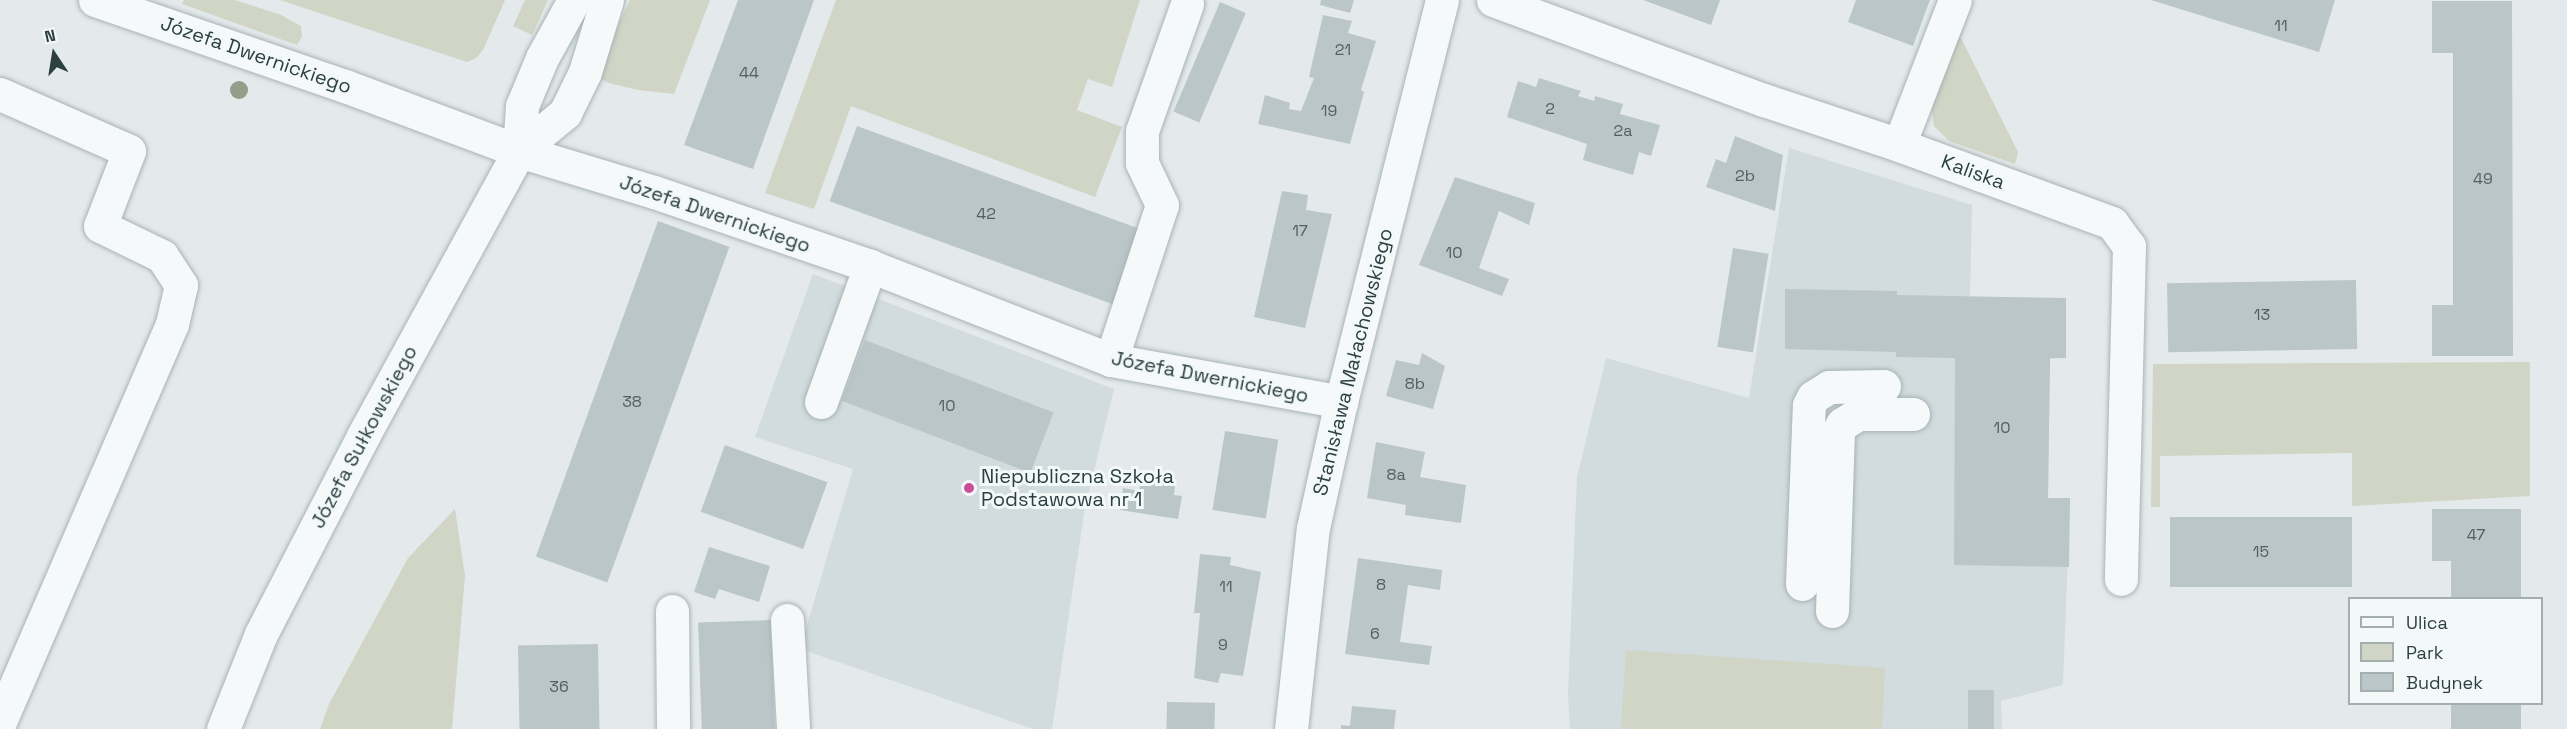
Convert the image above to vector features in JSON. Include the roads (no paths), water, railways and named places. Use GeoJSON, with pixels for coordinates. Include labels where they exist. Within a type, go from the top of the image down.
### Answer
{"type":"FeatureCollection","features":[{"type":"Feature","properties":{"kind":"street","name":"Józefa Dwernickiego"},"geometry":{"type":"LineString","coordinates":[[95,0],[345,86],[519,151],[654,192],[870,266],[1111,360],[1341,402]]}},
{"type":"Feature","properties":{"kind":"street","name":"Józefa Sułkowskiego"},"geometry":{"type":"LineString","coordinates":[[519,151],[522,106],[542,58],[574,0]]}},
{"type":"Feature","properties":{"kind":"street","name":"Józefa Sułkowskiego"},"geometry":{"type":"LineString","coordinates":[[223,729],[261,634],[363,436],[519,151],[565,113],[585,72],[608,0]]}},
{"type":"Feature","properties":{"kind":"street","name":"Stanisława Małachowskiego"},"geometry":{"type":"LineString","coordinates":[[1291,729],[1313,528],[1341,402],[1443,0]]}},
{"type":"Feature","properties":{"kind":"street","name":"Kaliska"},"geometry":{"type":"LineString","coordinates":[[1493,0],[1764,100],[1899,145],[2112,223],[2129,246],[2121,579]]}},
{"type":"Feature","properties":{"kind":"street"},"geometry":{"type":"LineString","coordinates":[[1899,145],[1955,0]]}},
{"type":"Feature","properties":{"kind":"street"},"geometry":{"type":"LineString","coordinates":[[1111,360],[1162,205],[1142,163],[1143,131],[1187,4]]}},
{"type":"Feature","properties":{"kind":"street"},"geometry":{"type":"LineString","coordinates":[[0,94],[129,150],[100,226],[162,256],[181,285],[172,324],[0,721]]}},
{"type":"Feature","properties":{"kind":"street"},"geometry":{"type":"LineString","coordinates":[[821,402],[870,266]]}},
{"type":"Feature","properties":{"kind":"street"},"geometry":{"type":"LineString","coordinates":[[1803,584],[1809,405],[1813,397],[1829,387],[1884,386]]}},
{"type":"Feature","properties":{"kind":"street"},"geometry":{"type":"LineString","coordinates":[[1832,611],[1838,432],[1842,424],[1858,414],[1913,414]]}},
{"type":"Feature","properties":{"kind":"street"},"geometry":{"type":"LineString","coordinates":[[672,611],[674,729]]}},
{"type":"Feature","properties":{"kind":"street"},"geometry":{"type":"LineString","coordinates":[[787,620],[793,729]]}},
{"type":"Feature","properties":{"kind":"place","name":"Niepubliczna Szkoła Podstawowa nr 1"},"geometry":{"type":"Point","coordinates":[969,488]}}]}
